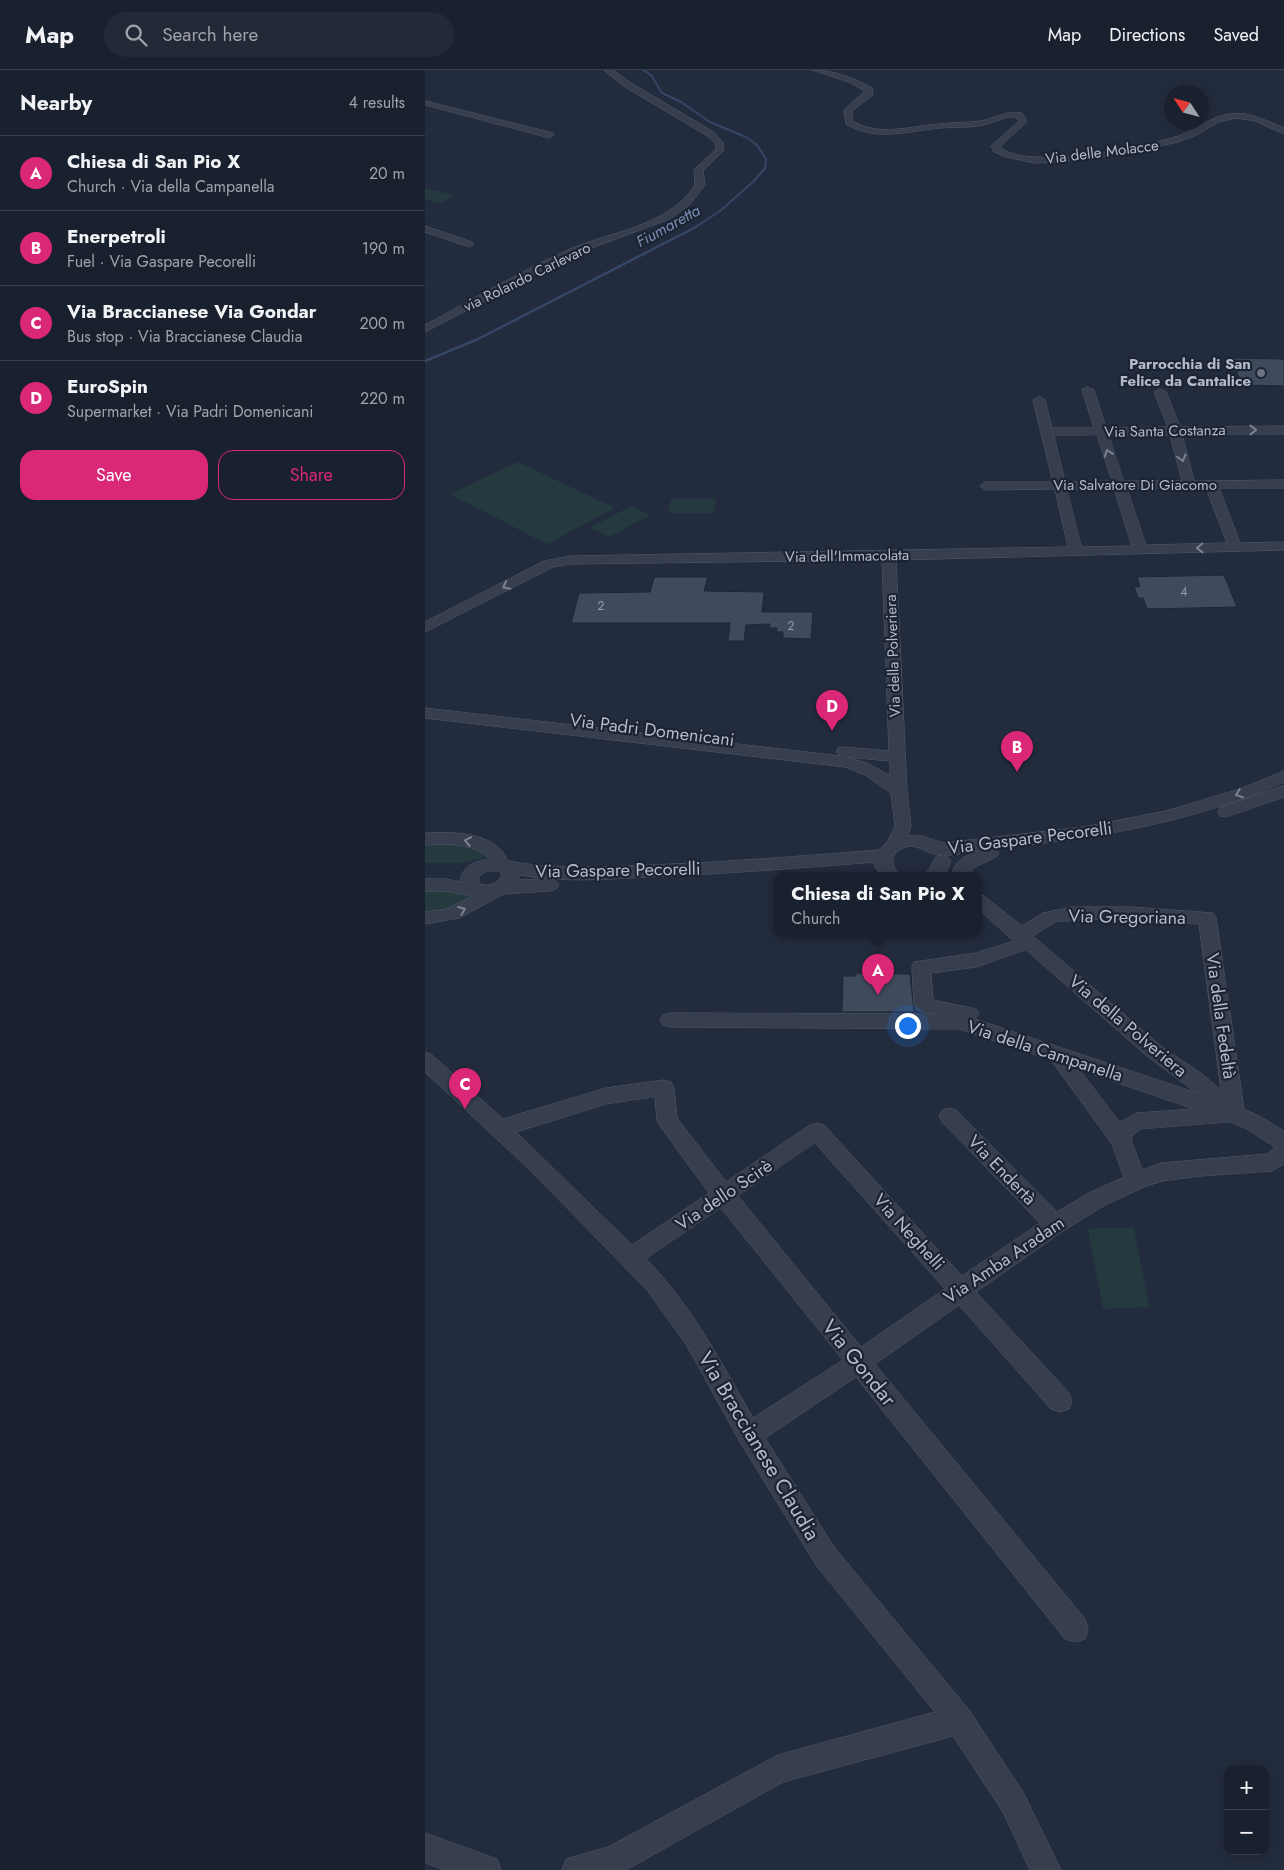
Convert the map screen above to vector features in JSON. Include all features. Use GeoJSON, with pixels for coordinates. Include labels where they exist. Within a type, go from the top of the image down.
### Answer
{"type":"FeatureCollection","features":[{"type":"Feature","properties":{"kind":"street","name":"via Rolando Carlevaro"},"geometry":{"type":"LineString","coordinates":[[425,329],[572,252],[674,213],[693,196],[701,185],[698,170],[720,150],[719,142],[709,132],[628,85],[608,70]]}},
{"type":"Feature","properties":{"kind":"street","name":"Via delle Molacce"},"geometry":{"type":"LineString","coordinates":[[817,70],[854,81],[869,90],[870,93],[848,110],[849,122],[853,126],[861,128],[888,132],[912,131],[985,123],[1007,114],[1019,116],[1023,121],[1004,140],[995,146],[997,150],[1018,159],[1055,160],[1152,148],[1191,135],[1205,124],[1229,116],[1248,117],[1272,124],[1284,131]]}},
{"type":"Feature","properties":{"kind":"street"},"geometry":{"type":"LineString","coordinates":[[425,103],[550,135]]}},
{"type":"Feature","properties":{"kind":"street"},"geometry":{"type":"LineString","coordinates":[[425,230],[469,244]]}},
{"type":"Feature","properties":{"kind":"street"},"geometry":{"type":"LineString","coordinates":[[1088,390],[1140,549]]}},
{"type":"Feature","properties":{"kind":"street"},"geometry":{"type":"LineString","coordinates":[[1160,392],[1175,430],[1189,485]]}},
{"type":"Feature","properties":{"kind":"street"},"geometry":{"type":"LineString","coordinates":[[1039,400],[1076,550]]}},
{"type":"Feature","properties":{"kind":"street","name":"Via Santa Costanza"},"geometry":{"type":"LineString","coordinates":[[1047,432],[1284,430]]}},
{"type":"Feature","properties":{"kind":"street","name":"Via Salvatore Di Giacomo"},"geometry":{"type":"LineString","coordinates":[[986,486],[1284,484]]}},
{"type":"Feature","properties":{"kind":"street"},"geometry":{"type":"LineString","coordinates":[[1211,485],[1235,547]]}},
{"type":"Feature","properties":{"kind":"street","name":"Via dell'Immacolata"},"geometry":{"type":"LineString","coordinates":[[425,628],[549,564],[571,560],[889,556],[1284,546]]}},
{"type":"Feature","properties":{"kind":"street","name":"Via della Polveriera"},"geometry":{"type":"LineString","coordinates":[[889,556],[899,791],[903,826],[889,861]]}},
{"type":"Feature","properties":{"kind":"street","name":"Via Padri Domenicani"},"geometry":{"type":"LineString","coordinates":[[425,704],[875,766],[898,761]]}},
{"type":"Feature","properties":{"kind":"street","name":"Via Padri Domenicani"},"geometry":{"type":"LineString","coordinates":[[425,713],[822,758],[875,766],[899,791]]}},
{"type":"Feature","properties":{"kind":"street","name":"Via Gaspare Pecorelli"},"geometry":{"type":"LineString","coordinates":[[939,867],[1096,830],[1151,820],[1226,799],[1284,776]]}},
{"type":"Feature","properties":{"kind":"street","name":"Via Gaspare Pecorelli"},"geometry":{"type":"LineString","coordinates":[[939,867],[990,853],[1045,849],[1136,836],[1211,817],[1284,791]]}},
{"type":"Feature","properties":{"kind":"street"},"geometry":{"type":"LineString","coordinates":[[903,826],[920,842]]}},
{"type":"Feature","properties":{"kind":"street"},"geometry":{"type":"LineString","coordinates":[[425,838],[473,840],[495,853],[511,875],[506,885],[480,902],[458,912],[440,917],[425,918]]}},
{"type":"Feature","properties":{"kind":"street","name":"Via Gaspare Pecorelli"},"geometry":{"type":"LineString","coordinates":[[816,872],[853,868],[889,861],[905,842],[920,842],[939,867]]}},
{"type":"Feature","properties":{"kind":"street"},"geometry":{"type":"LineString","coordinates":[[962,872],[963,867],[970,861],[990,853]]}},
{"type":"Feature","properties":{"kind":"street","name":"Via Gaspare Pecorelli"},"geometry":{"type":"LineString","coordinates":[[504,866],[529,872],[582,874],[889,861]]}},
{"type":"Feature","properties":{"kind":"street"},"geometry":{"type":"LineString","coordinates":[[477,891],[469,885],[469,876],[473,872],[489,864],[504,866]]}},
{"type":"Feature","properties":{"kind":"street"},"geometry":{"type":"LineString","coordinates":[[425,873],[473,872]]}},
{"type":"Feature","properties":{"kind":"street","name":"Via Gaspare Pecorelli"},"geometry":{"type":"LineString","coordinates":[[498,890],[529,885],[670,883],[774,876]]}},
{"type":"Feature","properties":{"kind":"street"},"geometry":{"type":"LineString","coordinates":[[425,885],[446,885],[477,891],[498,890]]}},
{"type":"Feature","properties":{"kind":"street","name":"Via della Polveriera"},"geometry":{"type":"LineString","coordinates":[[982,903],[1155,1052],[1195,1080],[1234,1114],[1254,1123],[1284,1142]]}},
{"type":"Feature","properties":{"kind":"street","name":"Via Gregoriana"},"geometry":{"type":"LineString","coordinates":[[1025,939],[1037,924],[1053,917],[1097,913],[1207,918]]}},
{"type":"Feature","properties":{"kind":"street","name":"Via della Fedeltà"},"geometry":{"type":"LineString","coordinates":[[1207,918],[1234,1114]]}},
{"type":"Feature","properties":{"kind":"street"},"geometry":{"type":"LineString","coordinates":[[980,1029],[978,1016],[924,1005],[921,967],[955,966],[994,957],[1025,939]]}},
{"type":"Feature","properties":{"kind":"street","name":"Via della Campanella"},"geometry":{"type":"LineString","coordinates":[[670,1020],[960,1022],[1234,1114]]}},
{"type":"Feature","properties":{"kind":"street"},"geometry":{"type":"LineString","coordinates":[[1057,1054],[1121,1140],[1135,1180]]}},
{"type":"Feature","properties":{"kind":"street","name":"Via Braccianese Claudia"},"geometry":{"type":"LineString","coordinates":[[425,1060],[499,1129],[655,1283],[693,1337],[749,1434],[825,1556],[959,1720],[1013,1802],[1045,1870]]}},
{"type":"Feature","properties":{"kind":"street"},"geometry":{"type":"LineString","coordinates":[[499,1129],[606,1096],[664,1088]]}},
{"type":"Feature","properties":{"kind":"street","name":"Via Gondar"},"geometry":{"type":"LineString","coordinates":[[664,1088],[667,1120],[697,1162],[1075,1629]]}},
{"type":"Feature","properties":{"kind":"street"},"geometry":{"type":"LineString","coordinates":[[1121,1140],[1122,1132],[1137,1121],[1234,1114]]}},
{"type":"Feature","properties":{"kind":"street","name":"Via Endertà"},"geometry":{"type":"LineString","coordinates":[[949,1116],[1055,1224]]}},
{"type":"Feature","properties":{"kind":"street","name":"Via dello Scirè"},"geometry":{"type":"LineString","coordinates":[[630,1258],[817,1131]]}},
{"type":"Feature","properties":{"kind":"street","name":"Via Neghelli"},"geometry":{"type":"LineString","coordinates":[[817,1131],[1060,1401]]}},
{"type":"Feature","properties":{"kind":"street","name":"Via Amba Aradam"},"geometry":{"type":"LineString","coordinates":[[749,1434],[858,1362],[1055,1224],[1097,1199],[1135,1180],[1161,1172],[1272,1162],[1284,1151]]}},
{"type":"Feature","properties":{"kind":"street"},"geometry":{"type":"LineString","coordinates":[[577,1870],[613,1861],[778,1769],[959,1720]]}},
{"type":"Feature","properties":{"kind":"street"},"geometry":{"type":"LineString","coordinates":[[425,1848],[486,1870]]}},
{"type":"Feature","properties":{"kind":"green space"},"geometry":{"type":"Polygon","coordinates":[[[425,188],[456,196],[440,203],[425,199],[425,188]]]}},
{"type":"Feature","properties":{"kind":"green space"},"geometry":{"type":"Polygon","coordinates":[[[518,462],[615,508],[547,544],[450,494],[518,462]]]}},
{"type":"Feature","properties":{"kind":"green space"},"geometry":{"type":"Polygon","coordinates":[[[671,499],[716,499],[714,513],[668,513],[671,499]]]}},
{"type":"Feature","properties":{"kind":"green space"},"geometry":{"type":"Polygon","coordinates":[[[631,506],[650,515],[609,537],[590,528],[631,506]]]}},
{"type":"Feature","properties":{"kind":"green space"},"geometry":{"type":"Polygon","coordinates":[[[425,842],[460,843],[491,856],[460,863],[425,863],[425,842]]]}},
{"type":"Feature","properties":{"kind":"green space"},"geometry":{"type":"Polygon","coordinates":[[[425,888],[478,895],[458,908],[425,912],[425,888]]]}},
{"type":"Feature","properties":{"kind":"green space"},"geometry":{"type":"Polygon","coordinates":[[[1133,1227],[1150,1307],[1103,1309],[1088,1229],[1133,1227]]]}},
{"type":"Feature","properties":{"kind":"building","name":"Parrocchia di San Felice da Cantalice"},"geometry":{"type":"Polygon","coordinates":[[[1233,358],[1284,359],[1284,386],[1241,385],[1233,358]]]}},
{"type":"Feature","properties":{"kind":"building"},"geometry":{"type":"Polygon","coordinates":[[[1224,575],[1237,607],[1147,609],[1143,598],[1138,598],[1134,587],[1140,587],[1137,577],[1224,575]]]}},
{"type":"Feature","properties":{"kind":"building"},"geometry":{"type":"Polygon","coordinates":[[[654,577],[708,577],[704,591],[764,592],[762,612],[813,612],[811,639],[783,638],[783,632],[776,632],[777,628],[769,628],[770,624],[746,625],[744,641],[728,641],[730,623],[571,623],[579,593],[650,592],[654,577]]]}},
{"type":"Feature","properties":{"kind":"building"},"geometry":{"type":"Polygon","coordinates":[[[856,973],[910,974],[914,1012],[842,1012],[843,976],[856,976],[856,973]]]}},
{"type":"Feature","properties":{"kind":"waterway","name":"Fiumaretta"},"geometry":{"type":"LineString","coordinates":[[643,70],[651,75],[662,93],[681,102],[710,122],[746,137],[757,145],[766,159],[765,168],[754,181],[720,211],[694,228]]}},
{"type":"Feature","properties":{"kind":"waterway","name":"Fiumaretta"},"geometry":{"type":"LineString","coordinates":[[425,361],[478,339],[696,227]]}},
{"type":"Feature","properties":{"kind":"place","name":"Parrocchia di San Felice da Cantalice"},"geometry":{"type":"Point","coordinates":[1261,373]}},
{"type":"Feature","properties":{"kind":"place","name":"EuroSpin"},"geometry":{"type":"Point","coordinates":[832,731]}},
{"type":"Feature","properties":{"kind":"place","name":"Enerpetroli"},"geometry":{"type":"Point","coordinates":[1017,772]}},
{"type":"Feature","properties":{"kind":"place","name":"Chiesa di San Pio X"},"geometry":{"type":"Point","coordinates":[878,995]}},
{"type":"Feature","properties":{"kind":"place","name":"Via Braccianese Via Gondar"},"geometry":{"type":"Point","coordinates":[465,1109]}}]}
